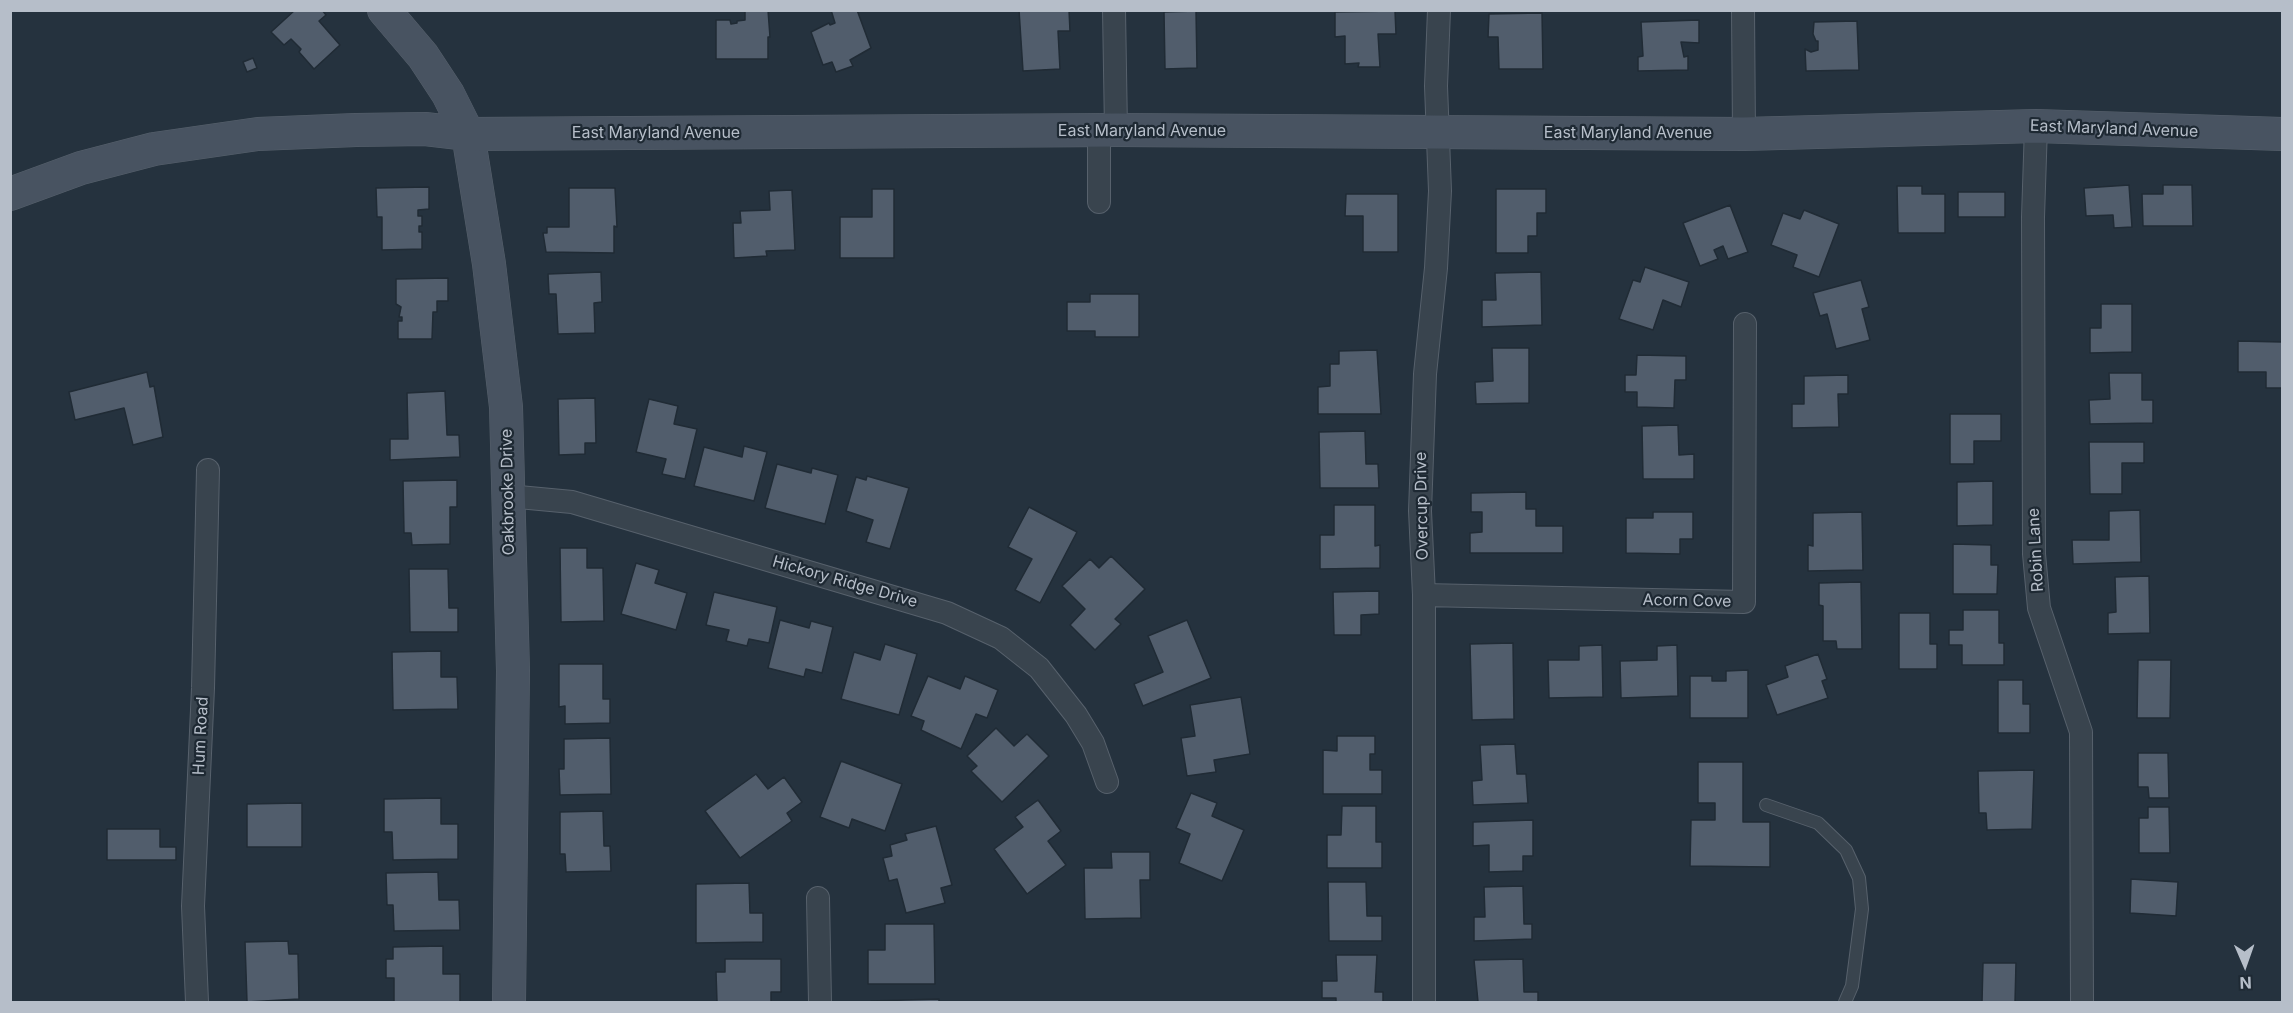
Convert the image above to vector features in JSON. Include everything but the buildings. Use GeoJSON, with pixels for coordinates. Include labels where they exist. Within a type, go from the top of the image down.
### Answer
{"type":"FeatureCollection","features":[{"type":"Feature","properties":{"kind":"street","name":"Oakbrooke Drive"},"geometry":{"type":"LineString","coordinates":[[384,10],[423,56],[448,94],[468,134],[489,264],[506,407],[513,671],[509,1002]]}},
{"type":"Feature","properties":{"kind":"street"},"geometry":{"type":"LineString","coordinates":[[1099,202],[1107,130],[1114,10]]}},
{"type":"Feature","properties":{"kind":"street","name":"Overcup Drive"},"geometry":{"type":"LineString","coordinates":[[1424,1002],[1424,595],[1420,511],[1425,374],[1436,268],[1438,132],[1436,86],[1439,10]]}},
{"type":"Feature","properties":{"kind":"street"},"geometry":{"type":"LineString","coordinates":[[1743,10],[1744,134]]}},
{"type":"Feature","properties":{"kind":"street","name":"East Maryland Avenue"},"geometry":{"type":"LineString","coordinates":[[10,194],[81,168],[154,149],[258,134],[402,129],[468,134],[1107,130],[1744,134],[2036,126],[2283,134]]}},
{"type":"Feature","properties":{"kind":"street","name":"Robin Lane"},"geometry":{"type":"LineString","coordinates":[[2036,126],[2033,217],[2035,563],[2040,608],[2081,732],[2082,1002]]}},
{"type":"Feature","properties":{"kind":"street","name":"Acorn Cove"},"geometry":{"type":"LineString","coordinates":[[1424,595],[1744,602],[1745,324]]}},
{"type":"Feature","properties":{"kind":"street","name":"Hum Road"},"geometry":{"type":"LineString","coordinates":[[196,1002],[193,906],[203,688],[208,470]]}},
{"type":"Feature","properties":{"kind":"street","name":"Hickory Ridge Drive"},"geometry":{"type":"LineString","coordinates":[[508,496],[572,502],[947,613],[1001,638],[1039,669],[1076,715],[1093,743],[1107,782]]}},
{"type":"Feature","properties":{"kind":"street"},"geometry":{"type":"LineString","coordinates":[[818,898],[820,1002]]}},
{"type":"Feature","properties":{"kind":"lane"},"geometry":{"type":"LineString","coordinates":[[1766,805],[1818,823],[1846,850],[1859,878],[1862,909],[1852,986],[1845,1002]]}}]}
